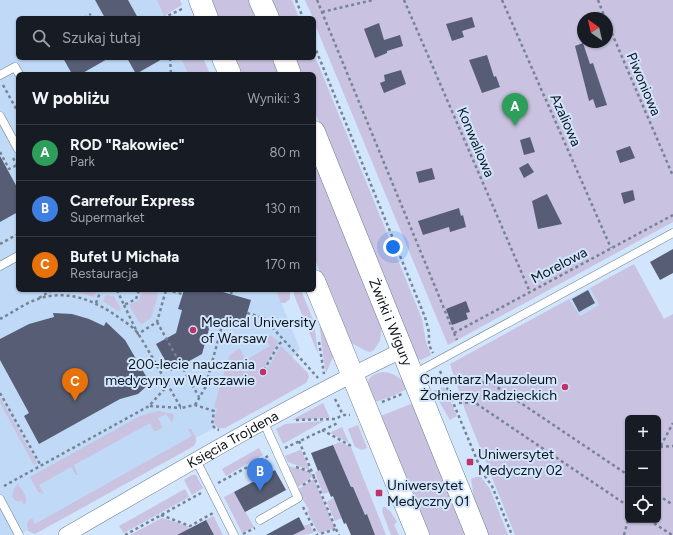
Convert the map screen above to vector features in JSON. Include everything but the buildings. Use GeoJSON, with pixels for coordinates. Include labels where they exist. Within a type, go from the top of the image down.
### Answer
{"type":"FeatureCollection","features":[{"type":"Feature","properties":{"kind":"main road"},"geometry":{"type":"LineString","coordinates":[[260,0],[267,16]]}},
{"type":"Feature","properties":{"kind":"main road"},"geometry":{"type":"LineString","coordinates":[[192,4],[205,16]]}},
{"type":"Feature","properties":{"kind":"main road"},"geometry":{"type":"LineString","coordinates":[[225,60],[229,72]]}},
{"type":"Feature","properties":{"kind":"main road"},"geometry":{"type":"LineString","coordinates":[[285,60],[289,72]]}},
{"type":"Feature","properties":{"kind":"main road","name":"Żwirki i Wigury"},"geometry":{"type":"LineString","coordinates":[[316,137],[403,350],[408,384],[477,535]]}},
{"type":"Feature","properties":{"kind":"main road"},"geometry":{"type":"LineString","coordinates":[[316,286],[418,535]]}},
{"type":"Feature","properties":{"kind":"street","name":"Księcia Trojdena"},"geometry":{"type":"LineString","coordinates":[[66,535],[196,460],[352,374],[403,350]]}},
{"type":"Feature","properties":{"kind":"lane"},"geometry":{"type":"LineString","coordinates":[[0,75],[15,67],[18,72]]}},
{"type":"Feature","properties":{"kind":"lane"},"geometry":{"type":"LineString","coordinates":[[0,116],[16,145]]}},
{"type":"Feature","properties":{"kind":"lane"},"geometry":{"type":"LineString","coordinates":[[408,384],[673,233]]}},
{"type":"Feature","properties":{"kind":"lane"},"geometry":{"type":"LineString","coordinates":[[0,266],[16,257]]}},
{"type":"Feature","properties":{"kind":"lane"},"geometry":{"type":"LineString","coordinates":[[260,520],[298,498],[266,422]]}},
{"type":"Feature","properties":{"kind":"lane"},"geometry":{"type":"LineString","coordinates":[[196,460],[234,535]]}},
{"type":"Feature","properties":{"kind":"lane"},"geometry":{"type":"LineString","coordinates":[[0,499],[20,535]]}},
{"type":"Feature","properties":{"kind":"path"},"geometry":{"type":"LineString","coordinates":[[296,0],[302,16]]}},
{"type":"Feature","properties":{"kind":"path"},"geometry":{"type":"LineString","coordinates":[[317,0],[457,340]]}},
{"type":"Feature","properties":{"kind":"path"},"geometry":{"type":"LineString","coordinates":[[322,12],[373,0]]}},
{"type":"Feature","properties":{"kind":"path","name":"Konwaliowa"},"geometry":{"type":"LineString","coordinates":[[404,0],[530,292]]}},
{"type":"Feature","properties":{"kind":"path","name":"Azaliowa"},"geometry":{"type":"LineString","coordinates":[[502,0],[611,248]]}},
{"type":"Feature","properties":{"kind":"path"},"geometry":{"type":"LineString","coordinates":[[598,0],[603,12]]}},
{"type":"Feature","properties":{"kind":"path"},"geometry":{"type":"LineString","coordinates":[[167,16],[192,4]]}},
{"type":"Feature","properties":{"kind":"path"},"geometry":{"type":"LineString","coordinates":[[88,16],[91,14]]}},
{"type":"Feature","properties":{"kind":"path","name":"Piwoniowa"},"geometry":{"type":"LineString","coordinates":[[613,36],[673,176]]}},
{"type":"Feature","properties":{"kind":"path"},"geometry":{"type":"LineString","coordinates":[[316,50],[425,318],[429,332],[429,345],[433,355]]}},
{"type":"Feature","properties":{"kind":"path"},"geometry":{"type":"LineString","coordinates":[[170,60],[171,72]]}},
{"type":"Feature","properties":{"kind":"path"},"geometry":{"type":"LineString","coordinates":[[0,79],[16,108]]}},
{"type":"Feature","properties":{"kind":"path"},"geometry":{"type":"LineString","coordinates":[[0,152],[10,169],[16,166]]}},
{"type":"Feature","properties":{"kind":"path","name":"Morelowa"},"geometry":{"type":"LineString","coordinates":[[454,333],[673,214]]}},
{"type":"Feature","properties":{"kind":"path"},"geometry":{"type":"LineString","coordinates":[[0,244],[16,235]]}},
{"type":"Feature","properties":{"kind":"path"},"geometry":{"type":"LineString","coordinates":[[0,319],[49,292]]}},
{"type":"Feature","properties":{"kind":"path"},"geometry":{"type":"LineString","coordinates":[[96,303],[100,292]]}},
{"type":"Feature","properties":{"kind":"path"},"geometry":{"type":"LineString","coordinates":[[118,292],[138,334],[181,408]]}},
{"type":"Feature","properties":{"kind":"path"},"geometry":{"type":"LineString","coordinates":[[124,305],[136,299],[138,292]]}},
{"type":"Feature","properties":{"kind":"path"},"geometry":{"type":"LineString","coordinates":[[138,334],[157,322],[166,292]]}},
{"type":"Feature","properties":{"kind":"path"},"geometry":{"type":"LineString","coordinates":[[174,292],[182,294]]}},
{"type":"Feature","properties":{"kind":"path"},"geometry":{"type":"LineString","coordinates":[[37,299],[52,295],[72,296],[90,300],[104,307],[126,322],[138,334]]}},
{"type":"Feature","properties":{"kind":"path"},"geometry":{"type":"LineString","coordinates":[[248,313],[264,318],[318,379]]}},
{"type":"Feature","properties":{"kind":"path"},"geometry":{"type":"LineString","coordinates":[[157,322],[199,397]]}},
{"type":"Feature","properties":{"kind":"path"},"geometry":{"type":"LineString","coordinates":[[195,405],[205,388],[223,322]]}},
{"type":"Feature","properties":{"kind":"path"},"geometry":{"type":"LineString","coordinates":[[264,370],[279,344],[284,340]]}},
{"type":"Feature","properties":{"kind":"path"},"geometry":{"type":"LineString","coordinates":[[439,368],[482,472],[492,486],[512,535]]}},
{"type":"Feature","properties":{"kind":"path"},"geometry":{"type":"LineString","coordinates":[[451,381],[491,383],[625,473]]}},
{"type":"Feature","properties":{"kind":"path"},"geometry":{"type":"LineString","coordinates":[[380,403],[393,399],[408,384]]}},
{"type":"Feature","properties":{"kind":"path"},"geometry":{"type":"LineString","coordinates":[[4,486],[149,406],[168,385]]}},
{"type":"Feature","properties":{"kind":"path"},"geometry":{"type":"LineString","coordinates":[[0,393],[41,466]]}},
{"type":"Feature","properties":{"kind":"path"},"geometry":{"type":"LineString","coordinates":[[335,400],[342,415]]}},
{"type":"Feature","properties":{"kind":"path"},"geometry":{"type":"LineString","coordinates":[[459,403],[474,402],[625,504]]}},
{"type":"Feature","properties":{"kind":"path"},"geometry":{"type":"LineString","coordinates":[[149,406],[181,408],[195,405],[214,411],[212,425],[216,429],[224,432]]}},
{"type":"Feature","properties":{"kind":"path"},"geometry":{"type":"LineString","coordinates":[[266,422],[336,419],[342,415],[346,416],[353,414]]}},
{"type":"Feature","properties":{"kind":"path"},"geometry":{"type":"LineString","coordinates":[[125,535],[278,451],[338,423]]}},
{"type":"Feature","properties":{"kind":"path"},"geometry":{"type":"LineString","coordinates":[[661,445],[673,423]]}},
{"type":"Feature","properties":{"kind":"path"},"geometry":{"type":"LineString","coordinates":[[322,430],[353,447]]}},
{"type":"Feature","properties":{"kind":"path"},"geometry":{"type":"LineString","coordinates":[[299,441],[339,535]]}},
{"type":"Feature","properties":{"kind":"path"},"geometry":{"type":"LineString","coordinates":[[661,447],[673,446]]}},
{"type":"Feature","properties":{"kind":"path"},"geometry":{"type":"LineString","coordinates":[[661,497],[673,505]]}},
{"type":"Feature","properties":{"kind":"path"},"geometry":{"type":"LineString","coordinates":[[298,498],[317,535],[336,529]]}},
{"type":"Feature","properties":{"kind":"path"},"geometry":{"type":"LineString","coordinates":[[160,515],[190,526],[213,513],[216,519]]}},
{"type":"Feature","properties":{"kind":"path"},"geometry":{"type":"LineString","coordinates":[[624,535],[627,523]]}},
{"type":"Feature","properties":{"kind":"path"},"geometry":{"type":"LineString","coordinates":[[654,523],[672,535]]}},
{"type":"Feature","properties":{"kind":"shaded area"},"geometry":{"type":"Polygon","coordinates":[[[0,0],[157,0],[164,16],[16,16],[16,60],[182,60],[187,72],[16,72],[16,292],[277,292],[300,349],[292,357],[287,388],[19,535],[0,535],[0,0]]]}},
{"type":"Feature","properties":{"kind":"shaded area"},"geometry":{"type":"Polygon","coordinates":[[[157,0],[180,0],[182,5],[164,16],[157,0]]]}},
{"type":"Feature","properties":{"kind":"shaded area"},"geometry":{"type":"Polygon","coordinates":[[[209,0],[252,0],[258,16],[216,16],[209,0]]]}},
{"type":"Feature","properties":{"kind":"shaded area"},"geometry":{"type":"Polygon","coordinates":[[[269,0],[292,0],[298,16],[276,16],[269,0]]]}},
{"type":"Feature","properties":{"kind":"shaded area"},"geometry":{"type":"Polygon","coordinates":[[[305,0],[673,0],[673,222],[448,345],[316,27],[316,16],[312,16],[305,0]]]}},
{"type":"Feature","properties":{"kind":"shaded area"},"geometry":{"type":"Polygon","coordinates":[[[316,59],[422,319],[426,342],[431,355],[421,360],[418,359],[316,115],[316,72],[298,72],[294,60],[316,59]]]}},
{"type":"Feature","properties":{"kind":"shaded area"},"geometry":{"type":"Polygon","coordinates":[[[182,60],[204,60],[209,72],[187,72],[182,60]]]}},
{"type":"Feature","properties":{"kind":"shaded area"},"geometry":{"type":"Polygon","coordinates":[[[234,60],[276,60],[280,72],[238,72],[234,60]]]}},
{"type":"Feature","properties":{"kind":"shaded area"},"geometry":{"type":"Polygon","coordinates":[[[316,160],[382,324],[380,341],[374,350],[370,352],[348,341],[316,262],[316,160]]]}},
{"type":"Feature","properties":{"kind":"shaded area","name":"Cmentarz Mauzoleum Żołnierzy Radzieckich"},"geometry":{"type":"Polygon","coordinates":[[[634,264],[664,319],[673,314],[673,535],[515,535],[465,410],[450,364],[569,299],[580,316],[599,305],[590,288],[634,264]]]}},
{"type":"Feature","properties":{"kind":"shaded area"},"geometry":{"type":"Polygon","coordinates":[[[590,288],[599,305],[579,316],[569,299],[590,288]]]}},
{"type":"Feature","properties":{"kind":"shaded area"},"geometry":{"type":"Polygon","coordinates":[[[77,292],[96,292],[94,297],[77,292]]]}},
{"type":"Feature","properties":{"kind":"shaded area"},"geometry":{"type":"Polygon","coordinates":[[[141,292],[156,292],[158,295],[151,318],[142,324],[139,322],[129,305],[139,300],[141,292]]]}},
{"type":"Feature","properties":{"kind":"shaded area"},"geometry":{"type":"Polygon","coordinates":[[[277,292],[290,292],[290,299],[285,303],[281,303],[277,292]]]}},
{"type":"Feature","properties":{"kind":"shaded area"},"geometry":{"type":"Polygon","coordinates":[[[294,292],[302,292],[314,322],[318,354],[294,292]]]}},
{"type":"Feature","properties":{"kind":"shaded area"},"geometry":{"type":"Polygon","coordinates":[[[307,292],[309,292],[331,344],[333,357],[326,373],[324,362],[319,322],[307,292]]]}},
{"type":"Feature","properties":{"kind":"shaded area"},"geometry":{"type":"Polygon","coordinates":[[[106,295],[114,296],[121,310],[118,311],[103,301],[106,295]]]}},
{"type":"Feature","properties":{"kind":"shaded area"},"geometry":{"type":"Polygon","coordinates":[[[267,334],[278,342],[261,372],[265,373],[281,346],[308,373],[309,377],[306,383],[225,428],[218,428],[214,422],[217,409],[214,407],[230,355],[240,349],[246,360],[270,346],[264,336],[267,334]]]}},
{"type":"Feature","properties":{"kind":"shaded area"},"geometry":{"type":"Polygon","coordinates":[[[382,372],[390,373],[397,377],[409,388],[390,397],[372,403],[368,383],[371,376],[382,372]]]}},
{"type":"Feature","properties":{"kind":"shaded area"},"geometry":{"type":"Polygon","coordinates":[[[443,387],[445,388],[457,416],[450,420],[433,391],[443,387]]]}},
{"type":"Feature","properties":{"kind":"shaded area"},"geometry":{"type":"Polygon","coordinates":[[[0,397],[37,463],[34,465],[0,403],[0,397]]]}},
{"type":"Feature","properties":{"kind":"shaded area"},"geometry":{"type":"Polygon","coordinates":[[[416,402],[469,535],[426,535],[378,417],[416,402]]]}},
{"type":"Feature","properties":{"kind":"shaded area"},"geometry":{"type":"Polygon","coordinates":[[[323,403],[330,418],[292,420],[323,403]]]}},
{"type":"Feature","properties":{"kind":"shaded area"},"geometry":{"type":"Polygon","coordinates":[[[158,411],[173,414],[174,417],[172,422],[166,414],[158,418],[162,428],[154,431],[150,423],[74,465],[78,475],[76,475],[71,467],[39,485],[44,494],[38,492],[30,477],[140,416],[158,411]]]}},
{"type":"Feature","properties":{"kind":"shaded area"},"geometry":{"type":"Polygon","coordinates":[[[324,421],[283,444],[276,429],[285,424],[324,421]]]}},
{"type":"Feature","properties":{"kind":"shaded area"},"geometry":{"type":"Polygon","coordinates":[[[358,425],[367,448],[362,450],[355,447],[348,429],[358,425]]]}},
{"type":"Feature","properties":{"kind":"shaded area"},"geometry":{"type":"Polygon","coordinates":[[[342,427],[349,443],[330,433],[342,427]]]}},
{"type":"Feature","properties":{"kind":"shaded area"},"geometry":{"type":"Polygon","coordinates":[[[188,429],[191,429],[196,437],[194,446],[35,534],[28,531],[27,523],[32,518],[35,524],[192,436],[188,429]]]}},
{"type":"Feature","properties":{"kind":"shaded area"},"geometry":{"type":"Polygon","coordinates":[[[340,442],[351,447],[386,535],[375,535],[367,514],[365,515],[353,487],[351,487],[333,445],[340,442]]]}},
{"type":"Feature","properties":{"kind":"shaded area"},"geometry":{"type":"Polygon","coordinates":[[[259,448],[263,455],[226,476],[222,469],[259,448]]]}},
{"type":"Feature","properties":{"kind":"shaded area"},"geometry":{"type":"Polygon","coordinates":[[[300,450],[310,470],[288,462],[285,456],[300,450]]]}},
{"type":"Feature","properties":{"kind":"shaded area"},"geometry":{"type":"Polygon","coordinates":[[[288,466],[311,472],[313,476],[298,487],[288,466]]]}},
{"type":"Feature","properties":{"kind":"shaded area"},"geometry":{"type":"Polygon","coordinates":[[[320,470],[329,492],[323,494],[315,472],[320,470]]]}},
{"type":"Feature","properties":{"kind":"shaded area"},"geometry":{"type":"Polygon","coordinates":[[[192,475],[196,475],[203,488],[192,495],[184,480],[192,475]]]}},
{"type":"Feature","properties":{"kind":"shaded area"},"geometry":{"type":"Polygon","coordinates":[[[481,477],[490,489],[508,535],[487,535],[476,510],[471,479],[481,477]]]}},
{"type":"Feature","properties":{"kind":"shaded area"},"geometry":{"type":"Polygon","coordinates":[[[314,479],[335,528],[320,533],[318,532],[307,511],[309,510],[297,490],[314,479]]]}},
{"type":"Feature","properties":{"kind":"shaded area"},"geometry":{"type":"Polygon","coordinates":[[[18,484],[26,498],[26,503],[24,505],[22,501],[16,501],[12,496],[14,489],[18,484]]]}},
{"type":"Feature","properties":{"kind":"shaded area"},"geometry":{"type":"Polygon","coordinates":[[[185,489],[189,497],[124,533],[119,526],[185,489]]]}},
{"type":"Feature","properties":{"kind":"shaded area"},"geometry":{"type":"Polygon","coordinates":[[[234,492],[254,527],[242,533],[224,497],[234,492]]]}},
{"type":"Feature","properties":{"kind":"shaded area"},"geometry":{"type":"Polygon","coordinates":[[[334,498],[342,518],[335,521],[327,503],[334,498]]]}},
{"type":"Feature","properties":{"kind":"shaded area"},"geometry":{"type":"Polygon","coordinates":[[[383,507],[390,511],[397,522],[394,525],[399,535],[391,535],[382,511],[383,507]]]}},
{"type":"Feature","properties":{"kind":"shaded area"},"geometry":{"type":"Polygon","coordinates":[[[213,516],[223,535],[207,535],[206,520],[213,516]]]}},
{"type":"Feature","properties":{"kind":"shaded area"},"geometry":{"type":"Polygon","coordinates":[[[162,518],[188,526],[189,529],[178,535],[130,535],[162,518]]]}},
{"type":"Feature","properties":{"kind":"shaded area"},"geometry":{"type":"Polygon","coordinates":[[[309,524],[314,532],[293,535],[305,529],[303,526],[309,524]]]}},
{"type":"Feature","properties":{"kind":"place","name":"ROD \"Rakowiec\""},"geometry":{"type":"Point","coordinates":[515,126]}},
{"type":"Feature","properties":{"kind":"place","name":"Medical University of Warsaw"},"geometry":{"type":"Point","coordinates":[193,330]}},
{"type":"Feature","properties":{"kind":"place","name":"200-lecie nauczania medycyny w Warszawie"},"geometry":{"type":"Point","coordinates":[263,372]}},
{"type":"Feature","properties":{"kind":"place","name":"Cmentarz Mauzoleum Żołnierzy Radzieckich"},"geometry":{"type":"Point","coordinates":[565,387]}},
{"type":"Feature","properties":{"kind":"place","name":"Bufet U Michała"},"geometry":{"type":"Point","coordinates":[75,401]}},
{"type":"Feature","properties":{"kind":"place","name":"Uniwersytet Medyczny 02"},"geometry":{"type":"Point","coordinates":[470,462]}},
{"type":"Feature","properties":{"kind":"place","name":"Carrefour Express"},"geometry":{"type":"Point","coordinates":[260,491]}},
{"type":"Feature","properties":{"kind":"place","name":"Uniwersytet Medyczny 01"},"geometry":{"type":"Point","coordinates":[379,493]}}]}
